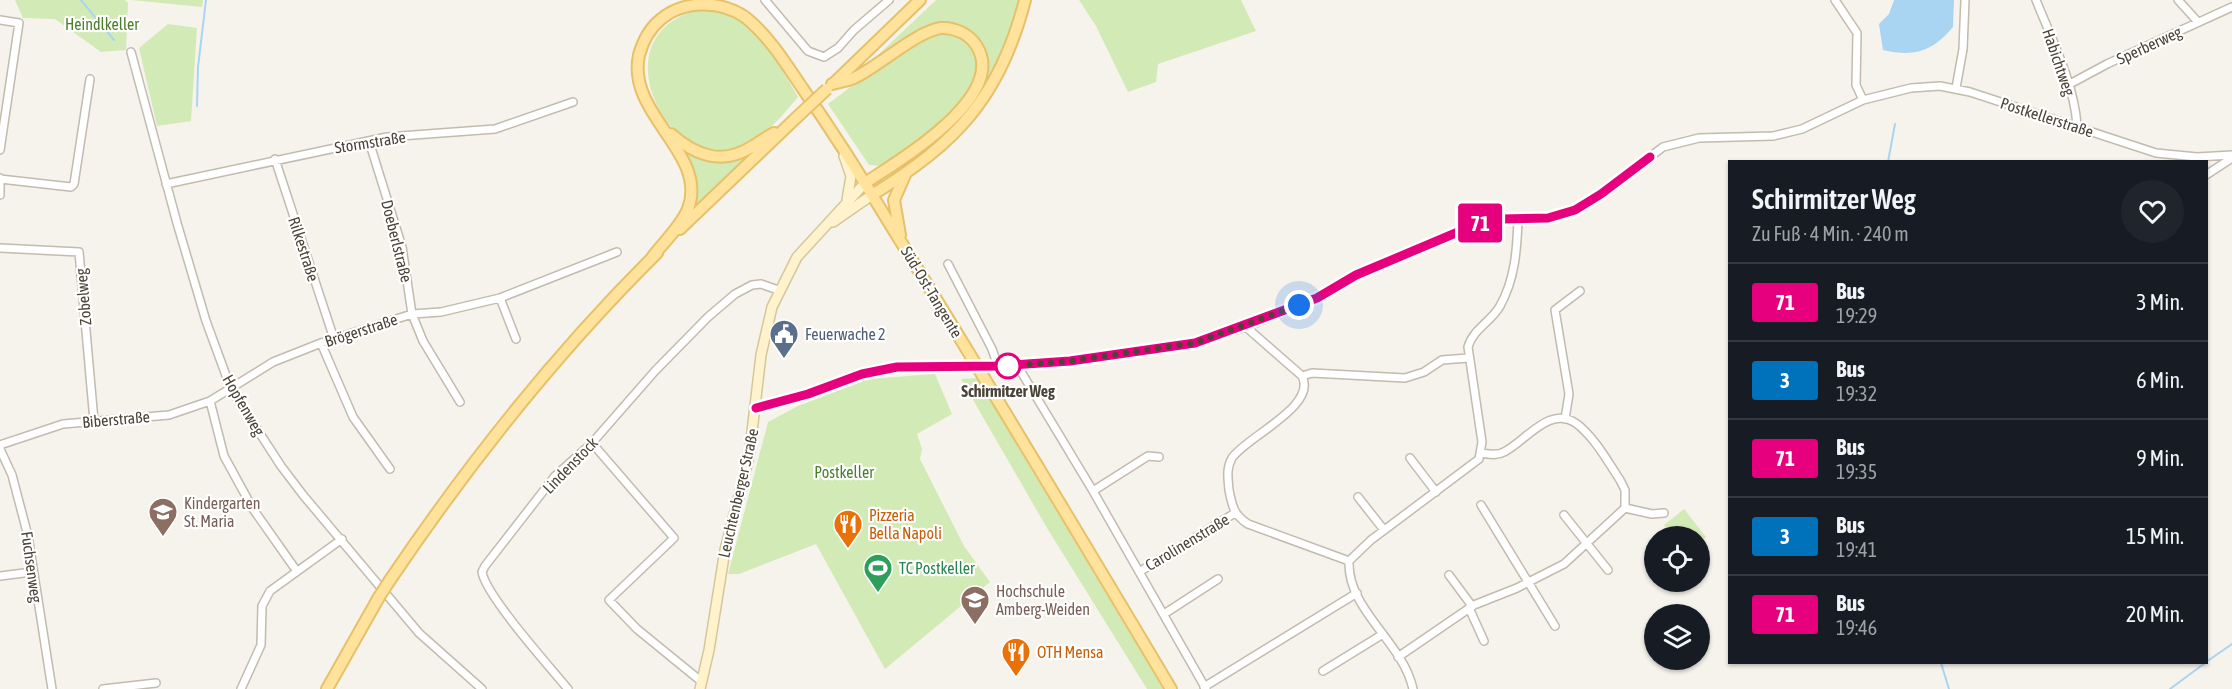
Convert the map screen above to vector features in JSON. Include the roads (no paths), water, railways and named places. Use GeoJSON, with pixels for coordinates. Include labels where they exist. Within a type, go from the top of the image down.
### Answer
{"type":"FeatureCollection","features":[{"type":"Feature","properties":{"kind":"main road"},"geometry":{"type":"LineString","coordinates":[[327,689],[390,580],[500,427],[563,351],[653,256],[920,0]]}},
{"type":"Feature","properties":{"kind":"main road"},"geometry":{"type":"LineString","coordinates":[[872,195],[905,175],[942,146],[981,102],[997,78],[1010,50],[1025,0]]}},
{"type":"Feature","properties":{"kind":"main road"},"geometry":{"type":"LineString","coordinates":[[653,256],[687,210],[690,193],[684,162],[641,94],[637,75],[641,49],[646,38],[667,14],[686,5],[726,3]]}},
{"type":"Feature","properties":{"kind":"main road","name":"Süd-Ost-Tangente"},"geometry":{"type":"LineString","coordinates":[[726,3],[762,32],[865,183],[1171,689]]}},
{"type":"Feature","properties":{"kind":"main road"},"geometry":{"type":"LineString","coordinates":[[830,87],[854,78],[938,28],[961,32],[971,39],[981,55],[978,83],[956,115],[931,139],[865,183]]}},
{"type":"Feature","properties":{"kind":"main road"},"geometry":{"type":"LineString","coordinates":[[659,123],[688,148],[707,156],[720,157],[742,153],[787,126]]}},
{"type":"Feature","properties":{"kind":"main road"},"geometry":{"type":"LineString","coordinates":[[901,241],[894,200],[905,175]]}},
{"type":"Feature","properties":{"kind":"street"},"geometry":{"type":"LineString","coordinates":[[765,0],[808,51],[824,57],[838,48],[854,30],[889,0]]}},
{"type":"Feature","properties":{"kind":"street"},"geometry":{"type":"LineString","coordinates":[[756,408],[808,394],[881,369],[913,366],[998,366],[1070,361],[1195,343],[1246,327],[1317,298],[1356,275],[1477,224],[1548,218],[1580,208],[1663,147],[1687,139],[1783,134],[1802,129],[1863,100],[1856,85],[1857,33],[1835,0]]}},
{"type":"Feature","properties":{"kind":"street"},"geometry":{"type":"LineString","coordinates":[[1956,88],[1963,49],[1965,0]]}},
{"type":"Feature","properties":{"kind":"street","name":"Habichtweg"},"geometry":{"type":"LineString","coordinates":[[2037,0],[2068,86],[2076,111],[2077,125]]}},
{"type":"Feature","properties":{"kind":"street"},"geometry":{"type":"LineString","coordinates":[[2178,0],[2198,22]]}},
{"type":"Feature","properties":{"kind":"street","name":"Sperberweg"},"geometry":{"type":"LineString","coordinates":[[2068,86],[2232,7]]}},
{"type":"Feature","properties":{"kind":"street"},"geometry":{"type":"LineString","coordinates":[[0,20],[19,23],[0,150]]}},
{"type":"Feature","properties":{"kind":"street","name":"Hopfenweg"},"geometry":{"type":"LineString","coordinates":[[131,52],[206,321],[231,389],[281,466],[419,633],[482,689]]}},
{"type":"Feature","properties":{"kind":"street"},"geometry":{"type":"LineString","coordinates":[[0,195],[0,179],[71,187],[74,184],[90,79]]}},
{"type":"Feature","properties":{"kind":"street","name":"Postkellerstraße"},"geometry":{"type":"LineString","coordinates":[[1863,100],[1911,88],[1956,88],[2077,125],[2156,153],[2197,157],[2232,157]]}},
{"type":"Feature","properties":{"kind":"street","name":"Stormstraße"},"geometry":{"type":"LineString","coordinates":[[166,184],[275,159],[369,141],[495,129],[573,102]]}},
{"type":"Feature","properties":{"kind":"street","name":"Doeberlstraße"},"geometry":{"type":"LineString","coordinates":[[369,141],[402,247],[412,314],[423,341],[460,402]]}},
{"type":"Feature","properties":{"kind":"street"},"geometry":{"type":"LineString","coordinates":[[842,148],[851,176],[846,202]]}},
{"type":"Feature","properties":{"kind":"street"},"geometry":{"type":"LineString","coordinates":[[2208,175],[2232,157]]}},
{"type":"Feature","properties":{"kind":"street","name":"Rilkestraße"},"geometry":{"type":"LineString","coordinates":[[275,159],[334,339]]}},
{"type":"Feature","properties":{"kind":"street","name":"Leuchtenberger Straße"},"geometry":{"type":"LineString","coordinates":[[701,686],[724,550],[749,457],[765,331],[778,290],[797,257],[814,236],[865,183]]}},
{"type":"Feature","properties":{"kind":"street","name":"Leuchtenberger Straße"},"geometry":{"type":"LineString","coordinates":[[814,236],[872,195]]}},
{"type":"Feature","properties":{"kind":"street"},"geometry":{"type":"LineString","coordinates":[[1413,689],[1398,657],[1352,585],[1349,561],[1357,551],[1384,530],[1472,466],[1481,453],[1482,442],[1468,358],[1470,339],[1500,306],[1510,282],[1517,255],[1518,219]]}},
{"type":"Feature","properties":{"kind":"street","name":"Zobelweg"},"geometry":{"type":"LineString","coordinates":[[0,248],[79,252],[94,421]]}},
{"type":"Feature","properties":{"kind":"street","name":"Brögerstraße"},"geometry":{"type":"LineString","coordinates":[[231,389],[273,362],[321,343],[412,314],[441,312],[501,298],[617,252]]}},
{"type":"Feature","properties":{"kind":"street"},"geometry":{"type":"LineString","coordinates":[[948,264],[992,349],[998,366]]}},
{"type":"Feature","properties":{"kind":"street","name":"Lindenstock"},"geometry":{"type":"LineString","coordinates":[[568,689],[500,603],[482,572],[555,476],[592,443],[708,317],[744,288],[761,284],[778,290]]}},
{"type":"Feature","properties":{"kind":"street"},"geometry":{"type":"LineString","coordinates":[[1565,419],[1569,394],[1555,310],[1580,291]]}},
{"type":"Feature","properties":{"kind":"street"},"geometry":{"type":"LineString","coordinates":[[501,298],[516,339]]}},
{"type":"Feature","properties":{"kind":"street"},"geometry":{"type":"LineString","coordinates":[[1246,327],[1306,382],[1305,390],[1296,404],[1232,457],[1227,474],[1235,513],[1248,524],[1349,561]]}},
{"type":"Feature","properties":{"kind":"street"},"geometry":{"type":"LineString","coordinates":[[321,343],[353,417],[390,469]]}},
{"type":"Feature","properties":{"kind":"street"},"geometry":{"type":"LineString","coordinates":[[1302,376],[1312,373],[1405,378],[1424,372],[1442,360],[1468,358]]}},
{"type":"Feature","properties":{"kind":"street"},"geometry":{"type":"LineString","coordinates":[[1017,365],[1093,491],[1205,688],[1357,593]]}},
{"type":"Feature","properties":{"kind":"street","name":"Biberstraße"},"geometry":{"type":"LineString","coordinates":[[0,447],[54,426],[94,421],[130,420],[169,414],[210,401],[231,389]]}},
{"type":"Feature","properties":{"kind":"street"},"geometry":{"type":"LineString","coordinates":[[210,401],[224,456],[253,509],[296,570]]}},
{"type":"Feature","properties":{"kind":"street"},"geometry":{"type":"LineString","coordinates":[[1398,657],[1470,607],[1529,583],[1564,564],[1625,508],[1625,490],[1620,480],[1581,428],[1565,419],[1551,420],[1542,424],[1504,452],[1481,453]]}},
{"type":"Feature","properties":{"kind":"street"},"geometry":{"type":"LineString","coordinates":[[592,443],[674,538],[609,600],[701,686]]}},
{"type":"Feature","properties":{"kind":"street","name":"Fuchsenweg"},"geometry":{"type":"LineString","coordinates":[[0,447],[22,507],[52,689]]}},
{"type":"Feature","properties":{"kind":"street"},"geometry":{"type":"LineString","coordinates":[[1093,491],[1148,456],[1159,457]]}},
{"type":"Feature","properties":{"kind":"street"},"geometry":{"type":"LineString","coordinates":[[1410,458],[1436,492]]}},
{"type":"Feature","properties":{"kind":"street"},"geometry":{"type":"LineString","coordinates":[[1358,497],[1384,530]]}},
{"type":"Feature","properties":{"kind":"street"},"geometry":{"type":"LineString","coordinates":[[1481,504],[1555,626]]}},
{"type":"Feature","properties":{"kind":"street"},"geometry":{"type":"LineString","coordinates":[[1625,508],[1652,514],[1664,513]]}},
{"type":"Feature","properties":{"kind":"street","name":"Carolinenstraße"},"geometry":{"type":"LineString","coordinates":[[1139,572],[1235,513]]}},
{"type":"Feature","properties":{"kind":"street"},"geometry":{"type":"LineString","coordinates":[[1564,514],[1608,570]]}},
{"type":"Feature","properties":{"kind":"street"},"geometry":{"type":"LineString","coordinates":[[241,689],[261,645],[262,606],[270,591],[296,570],[342,539]]}},
{"type":"Feature","properties":{"kind":"street"},"geometry":{"type":"LineString","coordinates":[[0,576],[32,572]]}},
{"type":"Feature","properties":{"kind":"street"},"geometry":{"type":"LineString","coordinates":[[1449,575],[1470,607],[1484,640]]}},
{"type":"Feature","properties":{"kind":"street"},"geometry":{"type":"LineString","coordinates":[[1164,614],[1218,579]]}},
{"type":"Feature","properties":{"kind":"street"},"geometry":{"type":"LineString","coordinates":[[1323,671],[1383,634]]}},
{"type":"Feature","properties":{"kind":"street"},"geometry":{"type":"LineString","coordinates":[[103,689],[156,683]]}},
{"type":"Feature","properties":{"kind":"water"},"geometry":{"type":"Polygon","coordinates":[[[1894,0],[1954,0],[1953,27],[1938,42],[1922,50],[1904,53],[1883,50],[1879,24],[1889,14],[1894,0]]]}},
{"type":"Feature","properties":{"kind":"waterway"},"geometry":{"type":"LineString","coordinates":[[81,0],[114,40]]}},
{"type":"Feature","properties":{"kind":"waterway"},"geometry":{"type":"LineString","coordinates":[[197,106],[198,67],[206,0]]}},
{"type":"Feature","properties":{"kind":"waterway"},"geometry":{"type":"LineString","coordinates":[[1888,160],[1895,124]]}},
{"type":"Feature","properties":{"kind":"waterway"},"geometry":{"type":"LineString","coordinates":[[2208,661],[2232,644]]}},
{"type":"Feature","properties":{"kind":"waterway"},"geometry":{"type":"LineString","coordinates":[[1941,664],[1949,689]]}},
{"type":"Feature","properties":{"kind":"waterway"},"geometry":{"type":"LineString","coordinates":[[2170,689],[2204,664]]}},
{"type":"Feature","properties":{"kind":"place","name":"Feuerwache 2"},"geometry":{"type":"Point","coordinates":[784,360]}},
{"type":"Feature","properties":{"kind":"place","name":"Schirmitzer Weg"},"geometry":{"type":"Point","coordinates":[1008,366]}},
{"type":"Feature","properties":{"kind":"place","name":"Kindergarten St. Maria"},"geometry":{"type":"Point","coordinates":[163,538]}},
{"type":"Feature","properties":{"kind":"place","name":"Pizzeria Bella Napoli"},"geometry":{"type":"Point","coordinates":[848,550]}},
{"type":"Feature","properties":{"kind":"place","name":"TC Postkeller"},"geometry":{"type":"Point","coordinates":[878,594]}},
{"type":"Feature","properties":{"kind":"place","name":"Hochschule Amberg-Weiden"},"geometry":{"type":"Point","coordinates":[975,626]}},
{"type":"Feature","properties":{"kind":"place","name":"OTH Mensa"},"geometry":{"type":"Point","coordinates":[1016,678]}},
{"type":"Feature","properties":{"kind":"park label","name":"Heindlkeller"},"geometry":{"type":"Point","coordinates":[102,24]}},
{"type":"Feature","properties":{"kind":"park label","name":"Postkeller"},"geometry":{"type":"Point","coordinates":[844,472]}}]}
